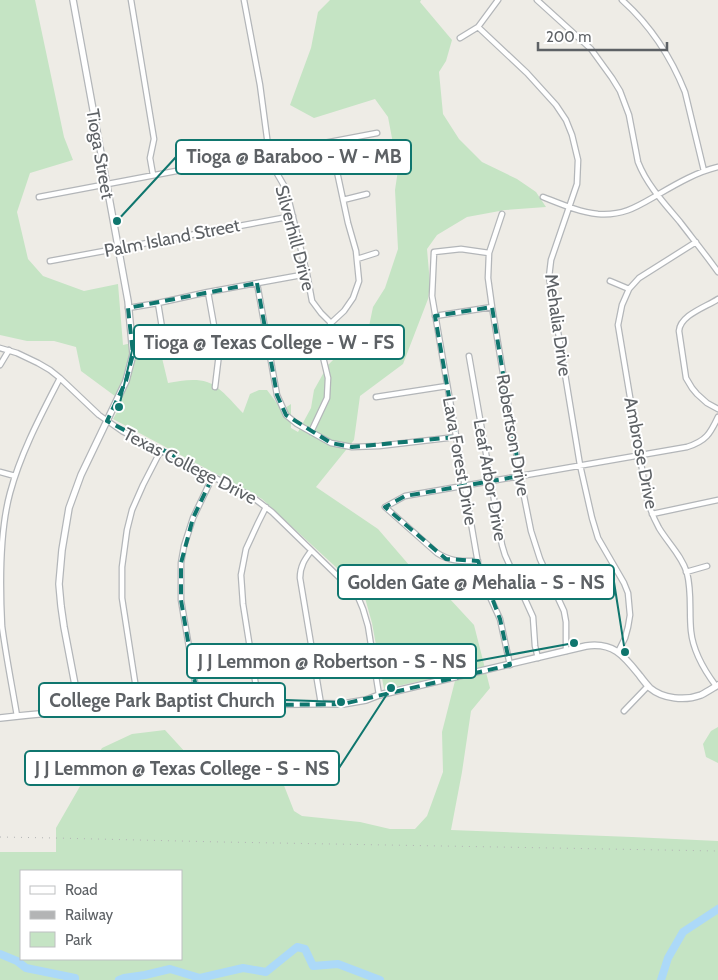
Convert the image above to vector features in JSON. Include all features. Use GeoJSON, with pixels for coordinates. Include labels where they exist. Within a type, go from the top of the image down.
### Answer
{"type":"FeatureCollection","features":[{"type":"Feature","properties":{"kind":"street","name":"Tioga Street"},"geometry":{"type":"LineString","coordinates":[[73,0],[128,308],[132,354],[126,381],[84,466],[76,487],[69,508],[60,562],[59,584],[62,618],[80,711]]}},
{"type":"Feature","properties":{"kind":"street"},"geometry":{"type":"LineString","coordinates":[[130,0],[154,139],[150,158],[153,175]]}},
{"type":"Feature","properties":{"kind":"street","name":"Silverhill Drive"},"geometry":{"type":"LineString","coordinates":[[244,0],[260,85],[269,153],[275,170],[286,189],[312,301],[331,323]]}},
{"type":"Feature","properties":{"kind":"street"},"geometry":{"type":"LineString","coordinates":[[460,38],[478,27],[498,0]]}},
{"type":"Feature","properties":{"kind":"street"},"geometry":{"type":"LineString","coordinates":[[536,0],[590,49],[612,78],[629,115],[641,169],[652,188],[718,272]]}},
{"type":"Feature","properties":{"kind":"street"},"geometry":{"type":"LineString","coordinates":[[622,0],[642,19],[658,40],[681,81],[704,170]]}},
{"type":"Feature","properties":{"kind":"street","name":"Mehalia Drive"},"geometry":{"type":"LineString","coordinates":[[478,27],[544,91],[566,120],[572,135],[578,168],[576,190],[552,260],[550,276],[580,465],[592,518],[598,538],[628,593],[630,616],[625,638],[618,652]]}},
{"type":"Feature","properties":{"kind":"street"},"geometry":{"type":"LineString","coordinates":[[39,197],[377,133]]}},
{"type":"Feature","properties":{"kind":"street"},"geometry":{"type":"LineString","coordinates":[[311,432],[327,398],[328,378],[323,357],[322,341],[328,327],[344,311],[353,298],[359,281],[356,251],[343,200],[332,142]]}},
{"type":"Feature","properties":{"kind":"street"},"geometry":{"type":"LineString","coordinates":[[543,197],[590,213],[619,213],[641,205],[704,170],[718,166]]}},
{"type":"Feature","properties":{"kind":"street"},"geometry":{"type":"LineString","coordinates":[[343,200],[367,194]]}},
{"type":"Feature","properties":{"kind":"street","name":"Robertson Drive"},"geometry":{"type":"LineString","coordinates":[[502,214],[489,253],[488,278],[492,307],[520,476],[533,539],[564,611],[566,651]]}},
{"type":"Feature","properties":{"kind":"street","name":"Palm Island Street"},"geometry":{"type":"LineString","coordinates":[[50,261],[293,216]]}},
{"type":"Feature","properties":{"kind":"street","name":"Ambrose Drive"},"geometry":{"type":"LineString","coordinates":[[696,242],[639,278],[629,289],[622,305],[618,325],[646,494],[658,526],[678,555],[686,572],[691,602],[693,644],[710,677],[717,686]]}},
{"type":"Feature","properties":{"kind":"street","name":"Lava Forest Drive"},"geometry":{"type":"LineString","coordinates":[[489,253],[461,249],[434,252],[432,296],[480,575],[500,619],[510,665]]}},
{"type":"Feature","properties":{"kind":"street"},"geometry":{"type":"LineString","coordinates":[[357,259],[376,253]]}},
{"type":"Feature","properties":{"kind":"street"},"geometry":{"type":"LineString","coordinates":[[128,308],[307,274]]}},
{"type":"Feature","properties":{"kind":"street"},"geometry":{"type":"LineString","coordinates":[[610,281],[629,289]]}},
{"type":"Feature","properties":{"kind":"street"},"geometry":{"type":"LineString","coordinates":[[257,283],[277,395],[286,415],[297,424],[331,442],[352,448],[456,437]]}},
{"type":"Feature","properties":{"kind":"street"},"geometry":{"type":"LineString","coordinates":[[208,292],[219,354],[215,387]]}},
{"type":"Feature","properties":{"kind":"street"},"geometry":{"type":"LineString","coordinates":[[718,299],[686,318],[679,326],[679,331],[686,378],[697,394],[707,403],[718,409]]}},
{"type":"Feature","properties":{"kind":"street"},"geometry":{"type":"LineString","coordinates":[[158,303],[166,352]]}},
{"type":"Feature","properties":{"kind":"street"},"geometry":{"type":"LineString","coordinates":[[435,316],[492,307]]}},
{"type":"Feature","properties":{"kind":"street","name":"Texas College Drive"},"geometry":{"type":"LineString","coordinates":[[0,348],[38,363],[60,378],[88,405],[122,431],[213,476],[266,507],[350,587],[361,603],[368,626],[379,696]]}},
{"type":"Feature","properties":{"kind":"street"},"geometry":{"type":"LineString","coordinates":[[0,365],[9,350]]}},
{"type":"Feature","properties":{"kind":"street","name":"Leaf Arbor Drive"},"geometry":{"type":"LineString","coordinates":[[469,356],[504,555],[533,617],[535,646],[538,658]]}},
{"type":"Feature","properties":{"kind":"street"},"geometry":{"type":"LineString","coordinates":[[17,716],[2,620],[2,526],[15,476],[26,447],[60,378]]}},
{"type":"Feature","properties":{"kind":"street"},"geometry":{"type":"LineString","coordinates":[[376,397],[448,386]]}},
{"type":"Feature","properties":{"kind":"street"},"geometry":{"type":"LineString","coordinates":[[478,561],[456,562],[446,559],[385,508],[405,496],[674,450],[698,443],[706,438],[718,417]]}},
{"type":"Feature","properties":{"kind":"street"},"geometry":{"type":"LineString","coordinates":[[140,708],[122,598],[122,567],[132,510],[161,450]]}},
{"type":"Feature","properties":{"kind":"street"},"geometry":{"type":"LineString","coordinates":[[0,472],[15,476]]}},
{"type":"Feature","properties":{"kind":"street"},"geometry":{"type":"LineString","coordinates":[[199,706],[182,600],[181,563],[190,525],[213,476]]}},
{"type":"Feature","properties":{"kind":"street"},"geometry":{"type":"LineString","coordinates":[[652,514],[718,500]]}},
{"type":"Feature","properties":{"kind":"street"},"geometry":{"type":"LineString","coordinates":[[259,705],[243,604],[241,575],[246,549],[266,507]]}},
{"type":"Feature","properties":{"kind":"street"},"geometry":{"type":"LineString","coordinates":[[312,551],[303,562],[300,578],[321,704]]}},
{"type":"Feature","properties":{"kind":"street"},"geometry":{"type":"LineString","coordinates":[[686,572],[707,566]]}},
{"type":"Feature","properties":{"kind":"street"},"geometry":{"type":"LineString","coordinates":[[0,718],[140,708],[342,704],[366,700],[595,645],[608,647],[618,652],[648,686],[666,696],[684,698],[702,694],[717,686]]}},
{"type":"Feature","properties":{"kind":"street"},"geometry":{"type":"LineString","coordinates":[[624,711],[648,686]]}},
{"type":"Feature","properties":{"kind":"highlighted area"},"geometry":{"type":"Polygon","coordinates":[[[257,283],[277,395],[286,415],[331,443],[352,447],[456,437],[435,316],[492,307],[520,476],[405,496],[385,507],[446,559],[478,561],[500,619],[510,665],[343,704],[199,706],[181,600],[181,563],[193,518],[213,476],[107,421],[126,381],[133,354],[128,308],[257,283]]]}},
{"type":"Feature","properties":{"kind":"green space"},"geometry":{"type":"Polygon","coordinates":[[[0,0],[35,0],[64,137],[73,160],[30,173],[17,212],[28,259],[43,276],[84,291],[118,284],[123,345],[157,337],[168,383],[193,380],[212,384],[222,391],[243,413],[250,394],[259,390],[267,390],[282,410],[291,404],[291,428],[298,432],[311,408],[314,390],[328,365],[341,352],[367,336],[373,307],[385,288],[398,249],[395,190],[398,170],[388,117],[375,99],[314,118],[290,105],[311,48],[318,12],[330,0],[421,0],[420,2],[452,40],[446,61],[439,72],[443,114],[459,139],[482,162],[517,179],[536,192],[546,207],[505,210],[467,217],[437,235],[427,249],[430,284],[428,299],[403,364],[360,396],[354,440],[316,487],[378,529],[422,580],[449,598],[474,625],[490,688],[471,711],[451,830],[718,841],[718,980],[0,980],[0,852],[56,852],[56,828],[102,748],[132,734],[165,730],[186,753],[219,772],[261,772],[283,783],[294,811],[302,816],[360,822],[390,829],[415,829],[427,816],[443,772],[442,732],[457,673],[384,689],[372,623],[365,598],[351,581],[262,499],[113,419],[123,402],[81,371],[76,347],[54,341],[27,341],[0,335],[0,0]]]}},
{"type":"Feature","properties":{"kind":"green space"},"geometry":{"type":"Polygon","coordinates":[[[718,727],[718,763],[706,757],[703,744],[711,731],[718,727]]]}},
{"type":"Feature","properties":{"kind":"waterway"},"geometry":{"type":"LineString","coordinates":[[661,980],[668,958],[683,932],[718,909]]}},
{"type":"Feature","properties":{"kind":"waterway"},"geometry":{"type":"LineString","coordinates":[[119,980],[170,969],[200,978],[243,968],[266,972],[297,947],[305,949],[313,966],[338,964],[380,980]]}},
{"type":"Feature","properties":{"kind":"waterway"},"geometry":{"type":"LineString","coordinates":[[0,954],[17,961],[26,968],[75,978],[75,980]]}},
{"type":"Feature","properties":{"kind":"railway"},"geometry":{"type":"LineString","coordinates":[[0,837],[718,851]]}},
{"type":"Feature","properties":{"kind":"place","name":"Tioga @ Baraboo - W - MB"},"geometry":{"type":"Point","coordinates":[117,221]}},
{"type":"Feature","properties":{"kind":"place","name":"Tioga @ Texas College - W - FS"},"geometry":{"type":"Point","coordinates":[119,407]}},
{"type":"Feature","properties":{"kind":"place","name":"J J Lemmon @ Robertson - S - NS"},"geometry":{"type":"Point","coordinates":[574,643]}},
{"type":"Feature","properties":{"kind":"place","name":"Golden Gate @ Mehalia - S - NS"},"geometry":{"type":"Point","coordinates":[625,652]}},
{"type":"Feature","properties":{"kind":"place","name":"J J Lemmon @ Texas College - S - NS"},"geometry":{"type":"Point","coordinates":[391,688]}},
{"type":"Feature","properties":{"kind":"place","name":"College Park Baptist Church"},"geometry":{"type":"Point","coordinates":[341,702]}}]}
